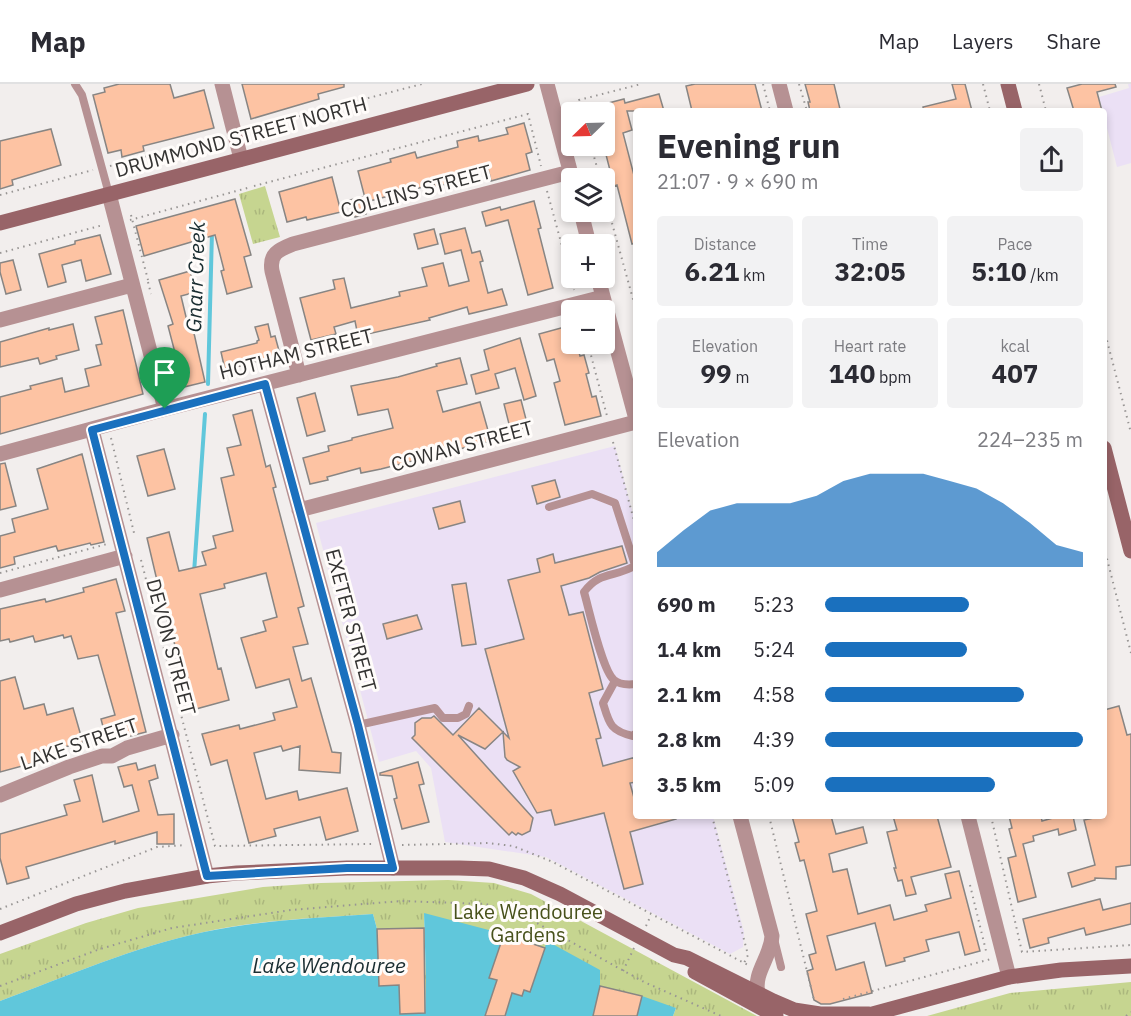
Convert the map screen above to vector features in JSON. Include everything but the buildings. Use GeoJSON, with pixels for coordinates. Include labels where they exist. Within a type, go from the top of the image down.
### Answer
{"type":"FeatureCollection","features":[{"type":"Feature","properties":{"kind":"street"},"geometry":{"type":"LineString","coordinates":[[222,84],[241,159]]}},
{"type":"Feature","properties":{"kind":"street","name":"DRUMMOND STREET NORTH"},"geometry":{"type":"LineString","coordinates":[[0,223],[527,84]]}},
{"type":"Feature","properties":{"kind":"street"},"geometry":{"type":"LineString","coordinates":[[548,84],[569,168]]}},
{"type":"Feature","properties":{"kind":"street"},"geometry":{"type":"LineString","coordinates":[[779,84],[785,108]]}},
{"type":"Feature","properties":{"kind":"street"},"geometry":{"type":"LineString","coordinates":[[1008,84],[1014,108]]}},
{"type":"Feature","properties":{"kind":"street","name":"COLLINS STREET"},"geometry":{"type":"LineString","coordinates":[[298,375],[272,271],[273,254],[292,244],[561,176]]}},
{"type":"Feature","properties":{"kind":"street"},"geometry":{"type":"LineString","coordinates":[[109,194],[165,409]]}},
{"type":"Feature","properties":{"kind":"street"},"geometry":{"type":"LineString","coordinates":[[0,320],[132,285]]}},
{"type":"Feature","properties":{"kind":"street"},"geometry":{"type":"LineString","coordinates":[[601,288],[633,410]]}},
{"type":"Feature","properties":{"kind":"street","name":"HOTHAM STREET"},"geometry":{"type":"LineString","coordinates":[[0,454],[165,409],[603,297]]}},
{"type":"Feature","properties":{"kind":"street","name":"EXETER STREET"},"geometry":{"type":"LineString","coordinates":[[265,384],[358,725],[393,868]]}},
{"type":"Feature","properties":{"kind":"street","name":"COWAN STREET"},"geometry":{"type":"LineString","coordinates":[[299,510],[633,422]]}},
{"type":"Feature","properties":{"kind":"street","name":"DEVON STREET"},"geometry":{"type":"LineString","coordinates":[[92,430],[132,554],[172,735],[207,876]]}},
{"type":"Feature","properties":{"kind":"street"},"geometry":{"type":"LineString","coordinates":[[1107,459],[1131,551]]}},
{"type":"Feature","properties":{"kind":"street"},"geometry":{"type":"LineString","coordinates":[[0,590],[132,554]]}},
{"type":"Feature","properties":{"kind":"street","name":"LAKE STREET"},"geometry":{"type":"LineString","coordinates":[[0,795],[69,767],[102,756],[112,756],[127,748],[172,735]]}},
{"type":"Feature","properties":{"kind":"street"},"geometry":{"type":"LineString","coordinates":[[741,819],[772,936],[771,947],[752,997]]}},
{"type":"Feature","properties":{"kind":"street"},"geometry":{"type":"LineString","coordinates":[[969,819],[1009,977]]}},
{"type":"Feature","properties":{"kind":"street"},"geometry":{"type":"LineString","coordinates":[[0,933],[75,904],[125,891],[207,876],[347,868],[489,869],[513,874],[560,894],[674,955],[687,958],[742,985],[752,997],[776,1016]]}},
{"type":"Feature","properties":{"kind":"street"},"geometry":{"type":"LineString","coordinates":[[742,985],[759,954],[770,924]]}},
{"type":"Feature","properties":{"kind":"street"},"geometry":{"type":"LineString","coordinates":[[674,955],[683,965],[752,997],[808,1013],[867,1015],[1009,977],[1061,970],[1131,966]]}},
{"type":"Feature","properties":{"kind":"lane"},"geometry":{"type":"LineString","coordinates":[[77,84],[109,194]]}},
{"type":"Feature","properties":{"kind":"lane"},"geometry":{"type":"LineString","coordinates":[[549,507],[592,495],[615,503],[633,559]]}},
{"type":"Feature","properties":{"kind":"lane"},"geometry":{"type":"LineString","coordinates":[[633,567],[629,570],[598,577],[584,592],[611,678],[633,684]]}},
{"type":"Feature","properties":{"kind":"lane"},"geometry":{"type":"LineString","coordinates":[[615,681],[603,703],[609,723],[620,733],[633,736]]}},
{"type":"Feature","properties":{"kind":"lane"},"geometry":{"type":"LineString","coordinates":[[358,725],[435,708],[443,718],[458,718],[466,714],[469,706]]}},
{"type":"Feature","properties":{"kind":"lane"},"geometry":{"type":"LineString","coordinates":[[770,924],[781,967]]}},
{"type":"Feature","properties":{"kind":"path"},"geometry":{"type":"LineString","coordinates":[[0,195],[422,84]]}},
{"type":"Feature","properties":{"kind":"path"},"geometry":{"type":"LineString","coordinates":[[580,102],[579,100],[641,84]]}},
{"type":"Feature","properties":{"kind":"path"},"geometry":{"type":"LineString","coordinates":[[763,84],[769,108]]}},
{"type":"Feature","properties":{"kind":"path"},"geometry":{"type":"LineString","coordinates":[[799,84],[806,108]]}},
{"type":"Feature","properties":{"kind":"path"},"geometry":{"type":"LineString","coordinates":[[983,84],[989,108]]}},
{"type":"Feature","properties":{"kind":"path"},"geometry":{"type":"LineString","coordinates":[[1039,84],[1045,108]]}},
{"type":"Feature","properties":{"kind":"path"},"geometry":{"type":"LineString","coordinates":[[128,220],[528,114],[574,290]]}},
{"type":"Feature","properties":{"kind":"path"},"geometry":{"type":"LineString","coordinates":[[131,215],[148,280]]}},
{"type":"Feature","properties":{"kind":"path"},"geometry":{"type":"LineString","coordinates":[[612,222],[633,299]]}},
{"type":"Feature","properties":{"kind":"path"},"geometry":{"type":"LineString","coordinates":[[0,253],[104,225]]}},
{"type":"Feature","properties":{"kind":"path"},"geometry":{"type":"LineString","coordinates":[[1107,341],[1131,434]]}},
{"type":"Feature","properties":{"kind":"path"},"geometry":{"type":"LineString","coordinates":[[591,354],[633,517]]}},
{"type":"Feature","properties":{"kind":"path"},"geometry":{"type":"LineString","coordinates":[[111,438],[136,541]]}},
{"type":"Feature","properties":{"kind":"path"},"geometry":{"type":"LineString","coordinates":[[0,573],[108,544]]}},
{"type":"Feature","properties":{"kind":"path"},"geometry":{"type":"LineString","coordinates":[[132,554],[215,846],[374,844]]}},
{"type":"Feature","properties":{"kind":"path"},"geometry":{"type":"LineString","coordinates":[[1107,559],[1131,653]]}},
{"type":"Feature","properties":{"kind":"path"},"geometry":{"type":"LineString","coordinates":[[713,819],[748,955],[744,963]]}},
{"type":"Feature","properties":{"kind":"path"},"geometry":{"type":"LineString","coordinates":[[770,819],[816,1006]]}},
{"type":"Feature","properties":{"kind":"path"},"geometry":{"type":"LineString","coordinates":[[993,819],[1022,952],[1131,945]]}},
{"type":"Feature","properties":{"kind":"path"},"geometry":{"type":"LineString","coordinates":[[399,845],[488,843],[513,846],[553,862],[748,965]]}},
{"type":"Feature","properties":{"kind":"path"},"geometry":{"type":"LineString","coordinates":[[0,909],[157,847],[189,845]]}},
{"type":"Feature","properties":{"kind":"path"},"geometry":{"type":"LineString","coordinates":[[0,986],[100,949],[172,928],[291,910],[402,901],[486,904],[535,922],[623,971],[688,1003],[721,1016]]}},
{"type":"Feature","properties":{"kind":"path"},"geometry":{"type":"LineString","coordinates":[[644,929],[651,915]]}},
{"type":"Feature","properties":{"kind":"path"},"geometry":{"type":"LineString","coordinates":[[623,971],[634,948]]}},
{"type":"Feature","properties":{"kind":"path"},"geometry":{"type":"LineString","coordinates":[[834,1002],[995,958]]}},
{"type":"Feature","properties":{"kind":"path"},"geometry":{"type":"LineString","coordinates":[[1126,1016],[1131,1012]]}},
{"type":"Feature","properties":{"kind":"shaded area"},"geometry":{"type":"Polygon","coordinates":[[[1128,84],[1131,84],[1131,163],[1117,167],[1107,128],[1107,108],[1102,108],[1099,97],[1129,88],[1128,84]]]}},
{"type":"Feature","properties":{"kind":"shaded area"},"geometry":{"type":"Polygon","coordinates":[[[615,446],[633,514],[633,819],[714,819],[744,932],[743,947],[730,954],[546,857],[445,842],[431,768],[416,751],[379,762],[316,523],[615,446]]]}},
{"type":"Feature","properties":{"kind":"green space"},"geometry":{"type":"Polygon","coordinates":[[[265,186],[280,237],[253,244],[239,194],[265,186]]]}},
{"type":"Feature","properties":{"kind":"green space","name":"Lake Wendouree Gardens"},"geometry":{"type":"Polygon","coordinates":[[[448,880],[494,883],[531,894],[757,1016],[673,1016],[676,1008],[530,992],[522,996],[505,1016],[497,980],[489,978],[424,913],[425,1013],[400,1014],[379,986],[377,929],[373,914],[267,922],[178,938],[126,954],[0,1001],[0,954],[86,923],[138,908],[263,887],[321,883],[448,880]]]}},
{"type":"Feature","properties":{"kind":"green space"},"geometry":{"type":"Polygon","coordinates":[[[1131,982],[1131,1016],[927,1016],[1010,993],[1131,982]]]}},
{"type":"Feature","properties":{"kind":"water","name":"Lake Wendouree"},"geometry":{"type":"Polygon","coordinates":[[[424,913],[504,934],[490,977],[497,980],[485,1016],[0,1016],[0,1001],[101,963],[178,938],[246,925],[373,914],[377,929],[379,986],[399,985],[400,1014],[425,1013],[424,913]]]}},
{"type":"Feature","properties":{"kind":"water"},"geometry":{"type":"Polygon","coordinates":[[[547,941],[600,970],[600,986],[593,1016],[505,1016],[512,993],[522,996],[524,990],[530,992],[547,941]]]}},
{"type":"Feature","properties":{"kind":"water"},"geometry":{"type":"Polygon","coordinates":[[[642,996],[676,1008],[673,1016],[637,1016],[642,996]]]}},
{"type":"Feature","properties":{"kind":"waterway","name":"Gnarr Creek"},"geometry":{"type":"LineString","coordinates":[[208,384],[212,232]]}},
{"type":"Feature","properties":{"kind":"waterway","name":"Gnarr Creek"},"geometry":{"type":"LineString","coordinates":[[194,573],[205,414]]}},
{"type":"Feature","properties":{"kind":"route"},"geometry":{"type":"LineString","coordinates":[[265,384],[358,725],[393,868],[347,868],[207,876],[92,430],[165,409],[265,384]]}}]}
